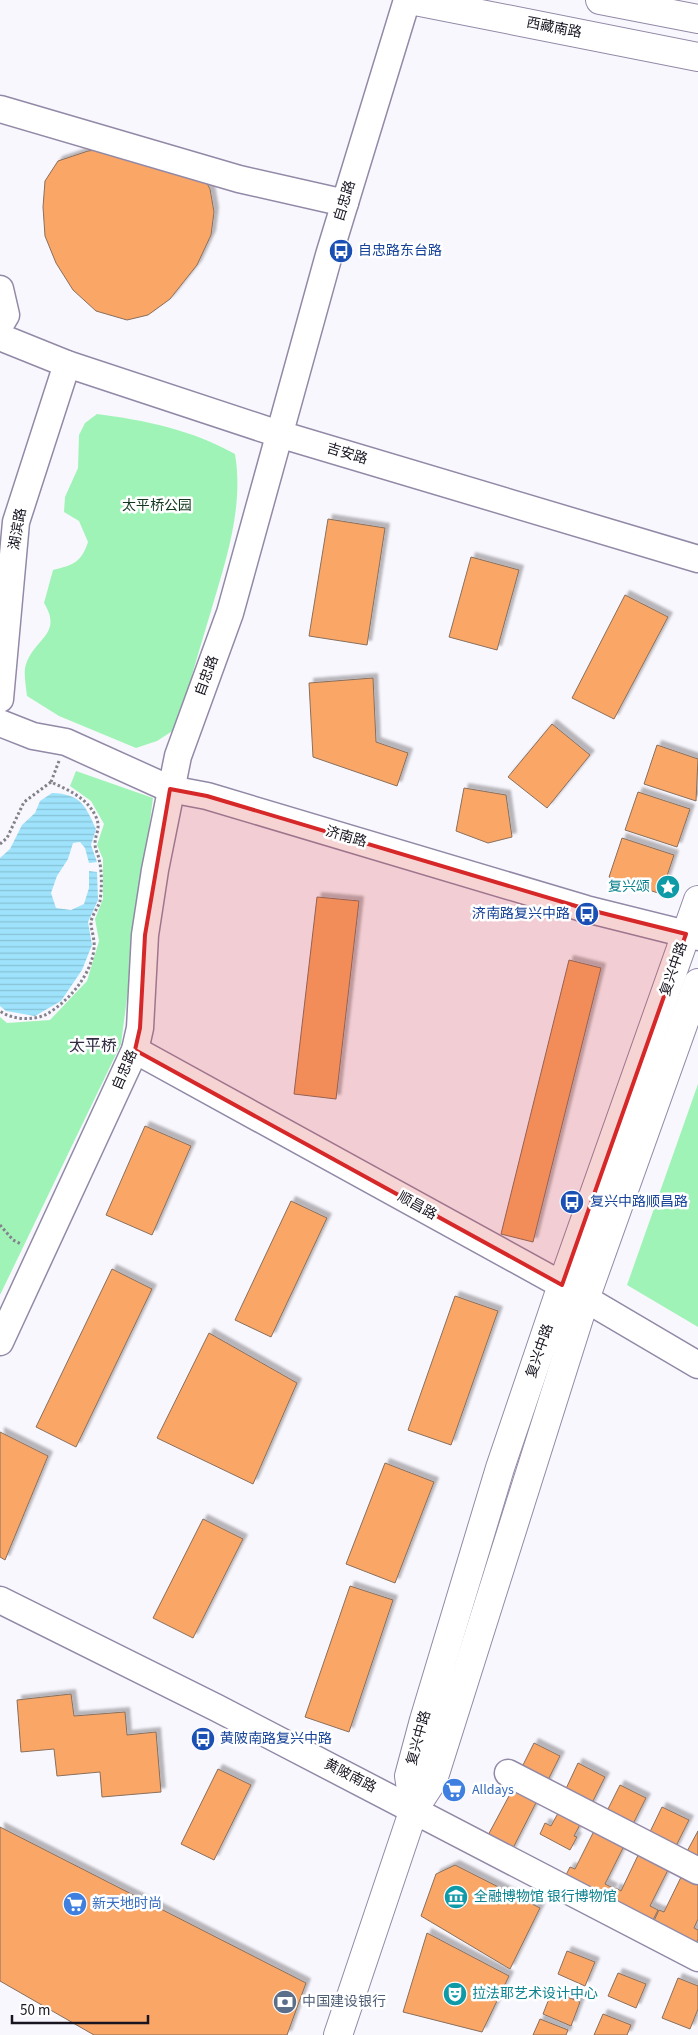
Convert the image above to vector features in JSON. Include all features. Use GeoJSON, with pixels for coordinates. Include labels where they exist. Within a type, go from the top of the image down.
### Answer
{"type":"FeatureCollection","features":[{"type":"Feature","properties":{"kind":"main road","name":"西藏南路"},"geometry":{"type":"LineString","coordinates":[[409,0],[698,57]]}},
{"type":"Feature","properties":{"kind":"main road"},"geometry":{"type":"LineString","coordinates":[[600,0],[698,19]]}},
{"type":"Feature","properties":{"kind":"main road","name":"复兴中路"},"geometry":{"type":"LineString","coordinates":[[573,1292],[692,935],[698,900]]}},
{"type":"Feature","properties":{"kind":"main road","name":"复兴中路"},"geometry":{"type":"LineString","coordinates":[[338,2035],[414,1809],[409,1776],[500,1468],[698,984]]}},
{"type":"Feature","properties":{"kind":"street","name":"自忠路"},"geometry":{"type":"LineString","coordinates":[[0,1342],[135,1050],[140,1028],[145,935],[155,870],[178,756],[230,613],[345,203],[409,0]]}},
{"type":"Feature","properties":{"kind":"street"},"geometry":{"type":"LineString","coordinates":[[0,109],[239,179],[345,203]]}},
{"type":"Feature","properties":{"kind":"street"},"geometry":{"type":"LineString","coordinates":[[0,289],[6,314],[0,325]]}},
{"type":"Feature","properties":{"kind":"street","name":"吉安路"},"geometry":{"type":"LineString","coordinates":[[0,337],[67,364],[279,434],[698,559]]}},
{"type":"Feature","properties":{"kind":"street","name":"湖滨路"},"geometry":{"type":"LineString","coordinates":[[0,699],[16,522],[67,364]]}},
{"type":"Feature","properties":{"kind":"street","name":"济南路"},"geometry":{"type":"LineString","coordinates":[[0,723],[33,736],[66,742],[170,790],[207,796],[586,909],[692,935]]}},
{"type":"Feature","properties":{"kind":"street","name":"顺昌路"},"geometry":{"type":"LineString","coordinates":[[135,1050],[573,1292],[698,1365]]}},
{"type":"Feature","properties":{"kind":"street","name":"黄陂南路"},"geometry":{"type":"LineString","coordinates":[[0,1600],[414,1809],[698,1958]]}},
{"type":"Feature","properties":{"kind":"street"},"geometry":{"type":"LineString","coordinates":[[508,1773],[698,1871]]}},
{"type":"Feature","properties":{"kind":"path"},"geometry":{"type":"LineString","coordinates":[[0,844],[7,838],[24,802],[51,782],[79,795],[96,815],[99,830],[95,844],[100,860],[100,901],[91,921],[94,951],[85,976],[57,1008],[41,1017],[25,1019],[4,1014],[0,1011]]}},
{"type":"Feature","properties":{"kind":"path"},"geometry":{"type":"LineString","coordinates":[[0,1019],[4,1014]]}},
{"type":"Feature","properties":{"kind":"path"},"geometry":{"type":"LineString","coordinates":[[0,1225],[13,1240],[40,1254]]}},
{"type":"Feature","properties":{"kind":"highlighted area"},"geometry":{"type":"Polygon","coordinates":[[[170,789],[207,796],[586,909],[686,934],[562,1285],[135,1050],[140,1028],[145,935],[170,789]]]}},
{"type":"Feature","properties":{"kind":"green space","name":"太平桥公园"},"geometry":{"type":"Polygon","coordinates":[[[97,414],[168,427],[202,438],[235,454],[237,494],[228,553],[177,728],[157,741],[136,748],[59,716],[27,696],[25,668],[34,650],[49,630],[49,614],[44,603],[53,570],[79,559],[88,542],[79,521],[64,512],[65,497],[78,468],[79,435],[85,423],[97,414]]]}},
{"type":"Feature","properties":{"kind":"green space"},"geometry":{"type":"Polygon","coordinates":[[[76,771],[153,798],[121,1044],[0,1295],[0,1017],[7,1023],[50,1020],[87,981],[99,941],[95,919],[103,899],[103,859],[97,845],[104,824],[91,801],[70,786],[76,771]]]}},
{"type":"Feature","properties":{"kind":"green space"},"geometry":{"type":"Polygon","coordinates":[[[698,1084],[698,1327],[627,1285],[698,1084]]]}},
{"type":"Feature","properties":{"kind":"water"},"geometry":{"type":"Polygon","coordinates":[[[52,793],[70,796],[81,802],[89,813],[96,829],[91,845],[97,862],[89,863],[85,848],[80,842],[73,843],[68,859],[57,876],[51,893],[56,908],[71,910],[84,904],[89,888],[89,871],[97,872],[98,900],[88,922],[92,945],[82,970],[61,1001],[35,1016],[6,1011],[0,1006],[0,858],[10,849],[22,825],[35,813],[40,801],[52,793]]]}},
{"type":"Feature","properties":{"kind":"building"},"geometry":{"type":"Polygon","coordinates":[[[128,146],[198,167],[210,189],[214,212],[211,235],[197,265],[170,299],[148,315],[127,320],[96,311],[73,290],[56,263],[45,236],[43,207],[45,181],[58,161],[88,151],[128,146]]]}},
{"type":"Feature","properties":{"kind":"building"},"geometry":{"type":"Polygon","coordinates":[[[328,519],[385,528],[367,645],[309,636],[328,519]]]}},
{"type":"Feature","properties":{"kind":"building"},"geometry":{"type":"Polygon","coordinates":[[[471,557],[519,570],[497,650],[449,637],[471,557]]]}},
{"type":"Feature","properties":{"kind":"building"},"geometry":{"type":"Polygon","coordinates":[[[625,595],[668,617],[614,719],[572,698],[625,595]]]}},
{"type":"Feature","properties":{"kind":"building"},"geometry":{"type":"Polygon","coordinates":[[[373,678],[376,742],[408,753],[397,786],[313,757],[309,683],[373,678]]]}},
{"type":"Feature","properties":{"kind":"building"},"geometry":{"type":"Polygon","coordinates":[[[552,724],[590,755],[547,808],[508,777],[552,724]]]}},
{"type":"Feature","properties":{"kind":"building"},"geometry":{"type":"Polygon","coordinates":[[[657,745],[698,759],[696,801],[644,784],[657,745]]]}},
{"type":"Feature","properties":{"kind":"building"},"geometry":{"type":"Polygon","coordinates":[[[464,788],[506,795],[512,837],[488,843],[456,831],[464,788]]]}},
{"type":"Feature","properties":{"kind":"building"},"geometry":{"type":"Polygon","coordinates":[[[638,792],[690,809],[677,847],[625,830],[638,792]]]}},
{"type":"Feature","properties":{"kind":"building"},"geometry":{"type":"Polygon","coordinates":[[[622,838],[674,855],[661,894],[609,877],[622,838]]]}},
{"type":"Feature","properties":{"kind":"building"},"geometry":{"type":"Polygon","coordinates":[[[317,897],[359,901],[336,1099],[294,1094],[317,897]]]}},
{"type":"Feature","properties":{"kind":"building"},"geometry":{"type":"Polygon","coordinates":[[[569,960],[601,968],[533,1242],[501,1234],[569,960]]]}},
{"type":"Feature","properties":{"kind":"building"},"geometry":{"type":"Polygon","coordinates":[[[145,1126],[191,1146],[152,1235],[106,1215],[145,1126]]]}},
{"type":"Feature","properties":{"kind":"building"},"geometry":{"type":"Polygon","coordinates":[[[291,1201],[327,1218],[271,1337],[235,1320],[291,1201]]]}},
{"type":"Feature","properties":{"kind":"building"},"geometry":{"type":"Polygon","coordinates":[[[112,1269],[152,1289],[76,1447],[36,1427],[112,1269]]]}},
{"type":"Feature","properties":{"kind":"building"},"geometry":{"type":"Polygon","coordinates":[[[455,1296],[498,1311],[451,1445],[408,1430],[455,1296]]]}},
{"type":"Feature","properties":{"kind":"building"},"geometry":{"type":"Polygon","coordinates":[[[209,1333],[297,1383],[253,1484],[157,1438],[209,1333]]]}},
{"type":"Feature","properties":{"kind":"building"},"geometry":{"type":"Polygon","coordinates":[[[0,1432],[48,1456],[5,1560],[0,1557],[0,1432]]]}},
{"type":"Feature","properties":{"kind":"building"},"geometry":{"type":"Polygon","coordinates":[[[385,1463],[434,1482],[395,1583],[346,1564],[385,1463]]]}},
{"type":"Feature","properties":{"kind":"building"},"geometry":{"type":"Polygon","coordinates":[[[203,1519],[243,1539],[193,1638],[153,1618],[203,1519]]]}},
{"type":"Feature","properties":{"kind":"building"},"geometry":{"type":"Polygon","coordinates":[[[350,1586],[393,1600],[349,1732],[305,1717],[350,1586]]]}},
{"type":"Feature","properties":{"kind":"building"},"geometry":{"type":"Polygon","coordinates":[[[71,1694],[74,1716],[125,1712],[127,1735],[156,1732],[161,1792],[102,1797],[100,1772],[57,1776],[54,1749],[21,1752],[17,1700],[71,1694]]]}},
{"type":"Feature","properties":{"kind":"building"},"geometry":{"type":"Polygon","coordinates":[[[534,1743],[560,1756],[545,1786],[519,1773],[534,1743]]]}},
{"type":"Feature","properties":{"kind":"building"},"geometry":{"type":"Polygon","coordinates":[[[578,1763],[605,1777],[590,1807],[564,1793],[578,1763]]]}},
{"type":"Feature","properties":{"kind":"building"},"geometry":{"type":"Polygon","coordinates":[[[218,1769],[251,1785],[214,1860],[181,1844],[218,1769]]]}},
{"type":"Feature","properties":{"kind":"building"},"geometry":{"type":"Polygon","coordinates":[[[516,1783],[540,1795],[511,1852],[486,1839],[516,1783]]]}},
{"type":"Feature","properties":{"kind":"building"},"geometry":{"type":"Polygon","coordinates":[[[620,1785],[646,1798],[631,1828],[605,1815],[620,1785]]]}},
{"type":"Feature","properties":{"kind":"building"},"geometry":{"type":"Polygon","coordinates":[[[562,1806],[584,1817],[574,1836],[577,1837],[570,1850],[540,1834],[545,1823],[551,1826],[562,1806]]]}},
{"type":"Feature","properties":{"kind":"building"},"geometry":{"type":"Polygon","coordinates":[[[662,1807],[689,1820],[674,1850],[648,1836],[662,1807]]]}},
{"type":"Feature","properties":{"kind":"building"},"geometry":{"type":"Polygon","coordinates":[[[597,1825],[627,1840],[605,1884],[613,1888],[606,1902],[563,1881],[570,1867],[575,1869],[597,1825]]]}},
{"type":"Feature","properties":{"kind":"building","name":"新天地时尚"},"geometry":{"type":"Polygon","coordinates":[[[0,1827],[306,1983],[287,2035],[94,2035],[0,1981],[0,1827]]]}},
{"type":"Feature","properties":{"kind":"building"},"geometry":{"type":"Polygon","coordinates":[[[698,1831],[698,1865],[684,1857],[698,1831]]]}},
{"type":"Feature","properties":{"kind":"building"},"geometry":{"type":"Polygon","coordinates":[[[642,1847],[672,1862],[650,1906],[658,1910],[651,1924],[608,1903],[616,1888],[621,1891],[642,1847]]]}},
{"type":"Feature","properties":{"kind":"building"},"geometry":{"type":"Polygon","coordinates":[[[455,1865],[540,1908],[510,1969],[421,1916],[436,1874],[455,1865]]]}},
{"type":"Feature","properties":{"kind":"building"},"geometry":{"type":"Polygon","coordinates":[[[685,1869],[698,1875],[698,1919],[694,1928],[698,1930],[698,1939],[695,1946],[652,1925],[659,1910],[664,1912],[685,1869]]]}},
{"type":"Feature","properties":{"kind":"building","name":"拉法耶艺术设计中心"},"geometry":{"type":"Polygon","coordinates":[[[427,1933],[509,1976],[482,2032],[403,2012],[427,1933]]]}},
{"type":"Feature","properties":{"kind":"building"},"geometry":{"type":"Polygon","coordinates":[[[567,1951],[595,1962],[585,1986],[558,1974],[567,1951]]]}},
{"type":"Feature","properties":{"kind":"building"},"geometry":{"type":"Polygon","coordinates":[[[618,1973],[646,1984],[636,2008],[608,1996],[618,1973]]]}},
{"type":"Feature","properties":{"kind":"building"},"geometry":{"type":"Polygon","coordinates":[[[678,1978],[698,1986],[698,2009],[690,2029],[662,2018],[678,1978]]]}},
{"type":"Feature","properties":{"kind":"building"},"geometry":{"type":"Polygon","coordinates":[[[552,1991],[580,2002],[571,2026],[543,2014],[552,1991]]]}},
{"type":"Feature","properties":{"kind":"building"},"geometry":{"type":"Polygon","coordinates":[[[603,2014],[631,2025],[627,2035],[594,2035],[603,2014]]]}},
{"type":"Feature","properties":{"kind":"building"},"geometry":{"type":"Polygon","coordinates":[[[540,2019],[568,2030],[566,2035],[533,2035],[540,2019]]]}},
{"type":"Feature","properties":{"kind":"place","name":"自忠路东台路"},"geometry":{"type":"Point","coordinates":[341,251]}},
{"type":"Feature","properties":{"kind":"place","name":"复兴颂"},"geometry":{"type":"Point","coordinates":[668,887]}},
{"type":"Feature","properties":{"kind":"place","name":"济南路复兴中路"},"geometry":{"type":"Point","coordinates":[587,914]}},
{"type":"Feature","properties":{"kind":"place","name":"复兴中路顺昌路"},"geometry":{"type":"Point","coordinates":[572,1202]}},
{"type":"Feature","properties":{"kind":"place","name":"黄陂南路复兴中路"},"geometry":{"type":"Point","coordinates":[203,1739]}},
{"type":"Feature","properties":{"kind":"place","name":"Alldays"},"geometry":{"type":"Point","coordinates":[454,1790]}},
{"type":"Feature","properties":{"kind":"place","name":"全融博物馆 银行博物馆"},"geometry":{"type":"Point","coordinates":[456,1897]}},
{"type":"Feature","properties":{"kind":"place","name":"新天地时尚"},"geometry":{"type":"Point","coordinates":[75,1904]}},
{"type":"Feature","properties":{"kind":"place","name":"拉法耶艺术设计中心"},"geometry":{"type":"Point","coordinates":[455,1994]}},
{"type":"Feature","properties":{"kind":"place","name":"中国建设银行"},"geometry":{"type":"Point","coordinates":[285,2002]}},
{"type":"Feature","properties":{"kind":"district","name":"太平桥"},"geometry":{"type":"Point","coordinates":[93,1046]}}]}
